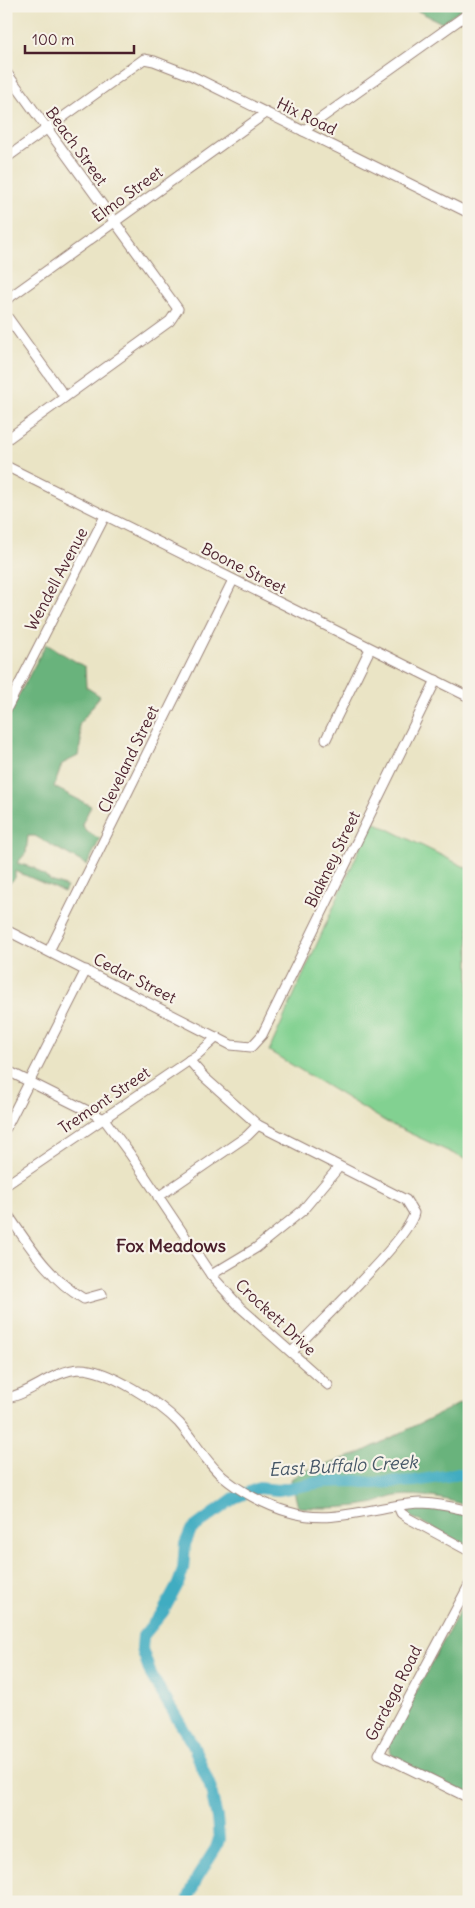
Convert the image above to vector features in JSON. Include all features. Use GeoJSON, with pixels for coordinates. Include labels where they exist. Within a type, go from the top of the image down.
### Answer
{"type":"FeatureCollection","features":[{"type":"Feature","properties":{"kind":"street"},"geometry":{"type":"LineString","coordinates":[[303,131],[469,13]]}},
{"type":"Feature","properties":{"kind":"street","name":"Hix Road"},"geometry":{"type":"LineString","coordinates":[[6,158],[144,59],[154,61],[266,113],[469,214]]}},
{"type":"Feature","properties":{"kind":"street","name":"Beach Street"},"geometry":{"type":"LineString","coordinates":[[6,72],[178,309],[170,321],[65,397]]}},
{"type":"Feature","properties":{"kind":"street","name":"Elmo Street"},"geometry":{"type":"LineString","coordinates":[[6,300],[266,113]]}},
{"type":"Feature","properties":{"kind":"street"},"geometry":{"type":"LineString","coordinates":[[6,315],[65,397],[6,440]]}},
{"type":"Feature","properties":{"kind":"street","name":"Boone Street"},"geometry":{"type":"LineString","coordinates":[[6,466],[469,697]]}},
{"type":"Feature","properties":{"kind":"street","name":"Wendell Avenue"},"geometry":{"type":"LineString","coordinates":[[6,710],[106,516]]}},
{"type":"Feature","properties":{"kind":"street","name":"Cleveland Street"},"geometry":{"type":"LineString","coordinates":[[49,951],[233,580]]}},
{"type":"Feature","properties":{"kind":"street"},"geometry":{"type":"LineString","coordinates":[[326,739],[370,649]]}},
{"type":"Feature","properties":{"kind":"street","name":"Blakney Street"},"geometry":{"type":"LineString","coordinates":[[251,1047],[262,1035],[436,680]]}},
{"type":"Feature","properties":{"kind":"street","name":"Cedar Street"},"geometry":{"type":"LineString","coordinates":[[6,930],[217,1037],[238,1047],[251,1047]]}},
{"type":"Feature","properties":{"kind":"street"},"geometry":{"type":"LineString","coordinates":[[6,1128],[86,970]]}},
{"type":"Feature","properties":{"kind":"street","name":"Tremont Street"},"geometry":{"type":"LineString","coordinates":[[6,1185],[189,1060],[217,1037]]}},
{"type":"Feature","properties":{"kind":"street"},"geometry":{"type":"LineString","coordinates":[[189,1060],[258,1125],[406,1200],[414,1212],[413,1222],[292,1352]]}},
{"type":"Feature","properties":{"kind":"street"},"geometry":{"type":"LineString","coordinates":[[6,1070],[104,1119]]}},
{"type":"Feature","properties":{"kind":"street","name":"Crockett Drive"},"geometry":{"type":"LineString","coordinates":[[104,1119],[130,1154],[211,1275],[240,1308],[328,1385]]}},
{"type":"Feature","properties":{"kind":"street"},"geometry":{"type":"LineString","coordinates":[[158,1197],[247,1136],[258,1125]]}},
{"type":"Feature","properties":{"kind":"street"},"geometry":{"type":"LineString","coordinates":[[211,1275],[256,1248],[302,1211],[339,1167]]}},
{"type":"Feature","properties":{"kind":"street"},"geometry":{"type":"LineString","coordinates":[[6,1212],[48,1271],[66,1289],[84,1299],[102,1294]]}},
{"type":"Feature","properties":{"kind":"street"},"geometry":{"type":"LineString","coordinates":[[6,1398],[17,1396],[61,1374],[82,1369],[100,1372],[113,1378],[173,1418],[215,1469],[235,1486],[281,1510],[298,1515],[327,1518],[398,1506],[430,1504],[469,1511]]}},
{"type":"Feature","properties":{"kind":"street"},"geometry":{"type":"LineString","coordinates":[[398,1506],[401,1513],[408,1518],[469,1551]]}},
{"type":"Feature","properties":{"kind":"street","name":"Gardega Road"},"geometry":{"type":"LineString","coordinates":[[469,1585],[379,1754],[469,1798]]}},
{"type":"Feature","properties":{"kind":"green space"},"geometry":{"type":"Polygon","coordinates":[[[408,6],[465,6],[442,23],[408,6]]]}},
{"type":"Feature","properties":{"kind":"green space"},"geometry":{"type":"Polygon","coordinates":[[[46,644],[85,667],[86,687],[100,696],[79,725],[81,741],[78,756],[62,764],[54,787],[91,806],[82,824],[86,831],[100,839],[87,865],[35,836],[28,836],[26,853],[17,863],[34,868],[51,881],[67,887],[64,892],[15,871],[15,878],[6,887],[6,719],[46,644]]]}},
{"type":"Feature","properties":{"kind":"green space"},"geometry":{"type":"Polygon","coordinates":[[[372,821],[469,869],[469,1161],[388,1123],[269,1051],[372,821]]]}},
{"type":"Feature","properties":{"kind":"green space"},"geometry":{"type":"Polygon","coordinates":[[[469,1399],[469,1506],[433,1497],[406,1495],[356,1506],[298,1507],[291,1479],[301,1472],[358,1454],[469,1399]]]}},
{"type":"Feature","properties":{"kind":"green space"},"geometry":{"type":"Polygon","coordinates":[[[414,1508],[448,1510],[469,1514],[469,1546],[411,1517],[408,1511],[414,1508]]]}},
{"type":"Feature","properties":{"kind":"green space"},"geometry":{"type":"Polygon","coordinates":[[[469,1593],[469,1794],[397,1761],[388,1745],[469,1593]]]}},
{"type":"Feature","properties":{"kind":"waterway","name":"East Buffalo Creek"},"geometry":{"type":"LineString","coordinates":[[187,1902],[197,1878],[216,1848],[219,1839],[217,1818],[210,1786],[193,1745],[151,1675],[142,1649],[143,1636],[163,1612],[178,1584],[183,1570],[185,1544],[191,1530],[234,1498],[259,1488],[278,1490],[322,1482],[356,1481],[372,1483],[415,1481],[458,1474],[469,1475]]}},
{"type":"Feature","properties":{"kind":"district","name":"Fox Meadows"},"geometry":{"type":"Point","coordinates":[171,1246]}}]}
